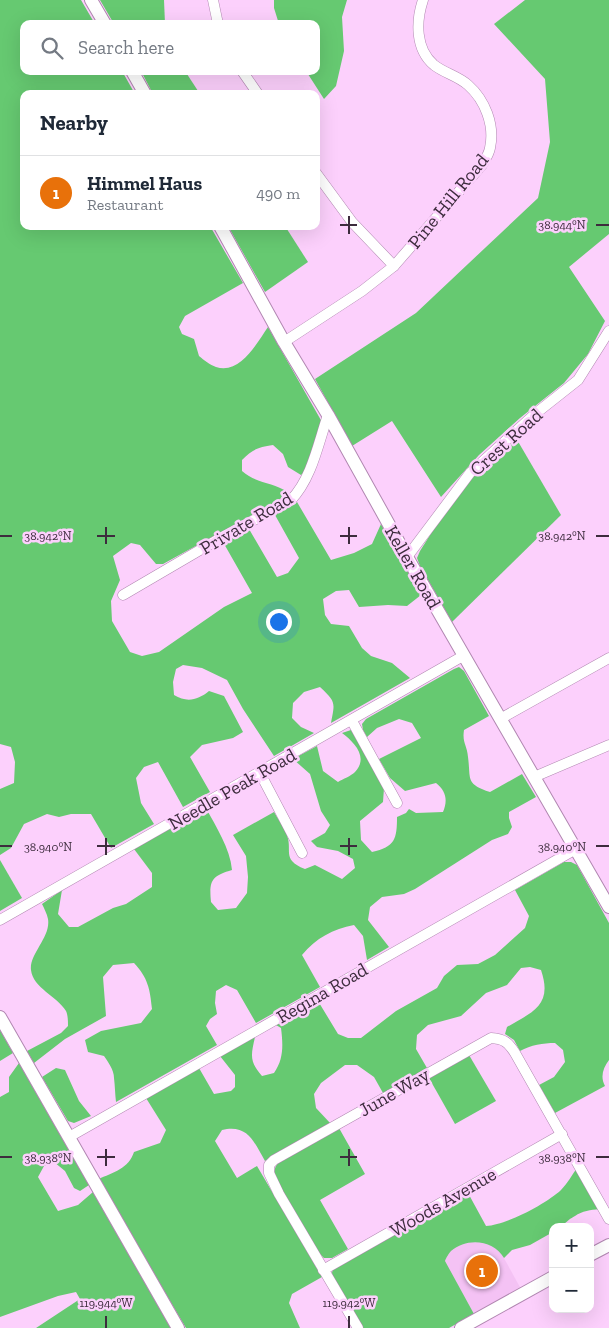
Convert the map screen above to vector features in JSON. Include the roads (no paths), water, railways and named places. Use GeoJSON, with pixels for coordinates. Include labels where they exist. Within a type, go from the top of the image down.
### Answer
{"type":"FeatureCollection","features":[{"type":"Feature","properties":{"kind":"street"},"geometry":{"type":"LineString","coordinates":[[92,0],[103,20]]}},
{"type":"Feature","properties":{"kind":"street"},"geometry":{"type":"LineString","coordinates":[[213,0],[217,20]]}},
{"type":"Feature","properties":{"kind":"street","name":"Pine Hill Road"},"geometry":{"type":"LineString","coordinates":[[284,342],[362,291],[394,266],[482,165],[490,149],[492,127],[487,112],[479,98],[467,84],[433,64],[424,51],[419,36],[418,18],[423,0]]}},
{"type":"Feature","properties":{"kind":"street"},"geometry":{"type":"LineString","coordinates":[[134,75],[143,90]]}},
{"type":"Feature","properties":{"kind":"street"},"geometry":{"type":"LineString","coordinates":[[245,75],[255,90]]}},
{"type":"Feature","properties":{"kind":"street"},"geometry":{"type":"LineString","coordinates":[[320,178],[352,222],[394,266]]}},
{"type":"Feature","properties":{"kind":"street","name":"Keller Road"},"geometry":{"type":"LineString","coordinates":[[222,230],[463,656],[609,907]]}},
{"type":"Feature","properties":{"kind":"street","name":"Crest Road"},"geometry":{"type":"LineString","coordinates":[[407,557],[470,473],[528,420],[578,380],[609,331]]}},
{"type":"Feature","properties":{"kind":"street","name":"Private Road"},"geometry":{"type":"LineString","coordinates":[[123,596],[217,540],[292,500],[307,479],[328,415]]}},
{"type":"Feature","properties":{"kind":"street","name":"Needle Peak Road"},"geometry":{"type":"LineString","coordinates":[[0,920],[463,656]]}},
{"type":"Feature","properties":{"kind":"street"},"geometry":{"type":"LineString","coordinates":[[500,719],[609,658]]}},
{"type":"Feature","properties":{"kind":"street"},"geometry":{"type":"LineString","coordinates":[[352,721],[397,803]]}},
{"type":"Feature","properties":{"kind":"street"},"geometry":{"type":"LineString","coordinates":[[534,776],[609,745]]}},
{"type":"Feature","properties":{"kind":"street"},"geometry":{"type":"LineString","coordinates":[[260,773],[302,853]]}},
{"type":"Feature","properties":{"kind":"street","name":"Regina Road"},"geometry":{"type":"LineString","coordinates":[[69,1137],[576,849]]}},
{"type":"Feature","properties":{"kind":"street"},"geometry":{"type":"LineString","coordinates":[[0,1017],[178,1328]]}},
{"type":"Feature","properties":{"kind":"street","name":"June Way"},"geometry":{"type":"LineString","coordinates":[[358,1328],[279,1194],[268,1173],[269,1165],[274,1160],[490,1038],[501,1038],[508,1043],[562,1134],[609,1219]]}},
{"type":"Feature","properties":{"kind":"street","name":"Woods Avenue"},"geometry":{"type":"LineString","coordinates":[[323,1270],[562,1134]]}},
{"type":"Feature","properties":{"kind":"street"},"geometry":{"type":"LineString","coordinates":[[594,1253],[609,1245]]}},
{"type":"Feature","properties":{"kind":"street"},"geometry":{"type":"LineString","coordinates":[[461,1328],[549,1278]]}},
{"type":"Feature","properties":{"kind":"place","name":"Himmel Haus"},"geometry":{"type":"Point","coordinates":[482,1271]}}]}
